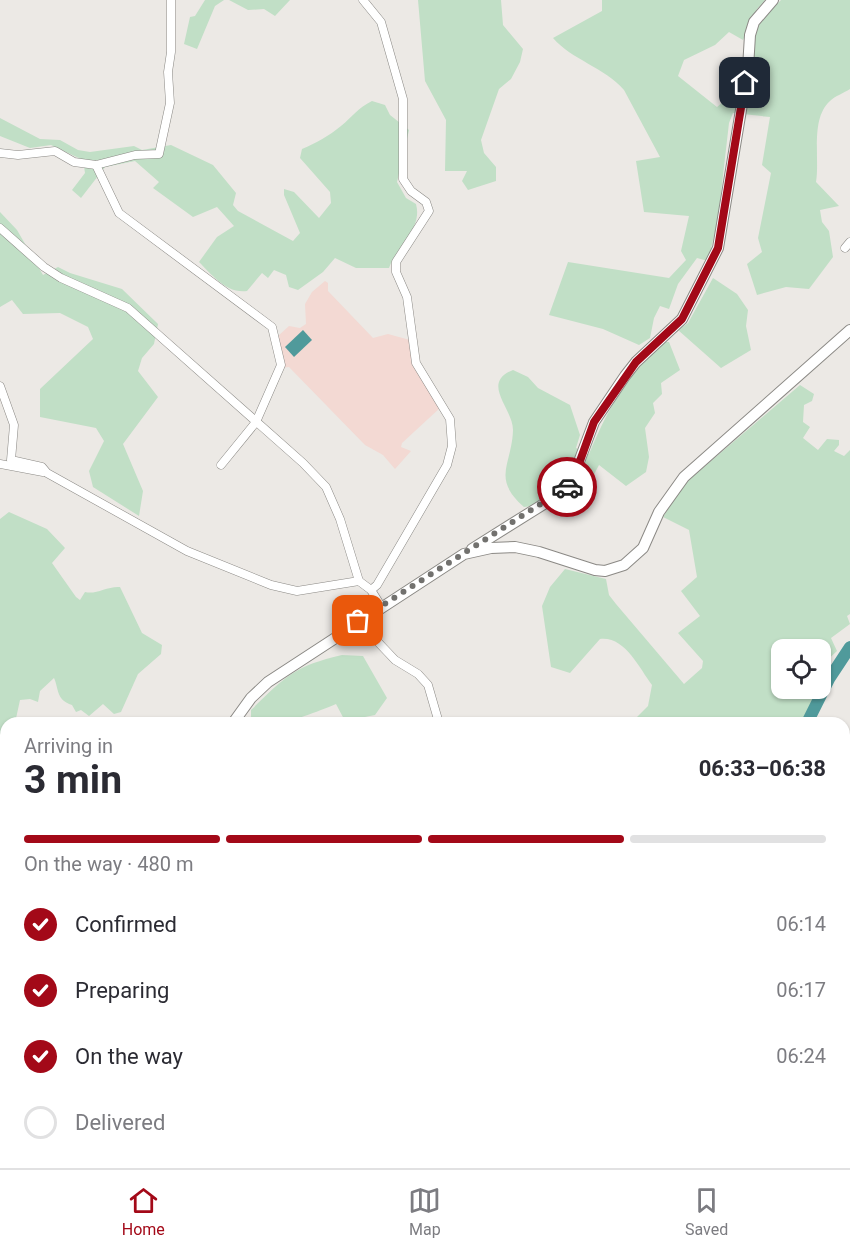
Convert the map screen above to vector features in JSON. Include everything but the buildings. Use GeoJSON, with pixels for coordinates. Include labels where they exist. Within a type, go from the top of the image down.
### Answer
{"type":"FeatureCollection","features":[{"type":"Feature","properties":{"kind":"street"},"geometry":{"type":"LineString","coordinates":[[0,153],[18,155],[55,151],[74,162],[96,165],[135,155],[159,154],[161,134],[169,116],[171,0]]}},
{"type":"Feature","properties":{"kind":"street"},"geometry":{"type":"LineString","coordinates":[[363,0],[381,22],[404,99],[403,179],[411,191],[426,202],[429,212],[396,262],[396,272],[406,297],[416,363],[450,419],[452,434],[447,465],[371,590]]}},
{"type":"Feature","properties":{"kind":"street"},"geometry":{"type":"LineString","coordinates":[[237,717],[251,698],[268,682],[381,606],[555,497],[571,483],[594,422],[636,362],[682,319],[718,248],[748,68],[750,35],[754,22],[772,0]]}},
{"type":"Feature","properties":{"kind":"street"},"geometry":{"type":"LineString","coordinates":[[96,165],[120,213],[272,327],[281,365],[256,422],[221,465]]}},
{"type":"Feature","properties":{"kind":"street"},"geometry":{"type":"LineString","coordinates":[[0,228],[44,267],[61,278],[128,308],[326,487],[340,519],[359,581],[371,590],[381,606]]}},
{"type":"Feature","properties":{"kind":"street"},"geometry":{"type":"LineString","coordinates":[[464,554],[491,548],[515,547],[539,552],[595,570],[605,571],[624,565],[643,548],[659,512],[684,477],[850,330]]}},
{"type":"Feature","properties":{"kind":"street"},"geometry":{"type":"LineString","coordinates":[[0,386],[14,425],[11,460],[42,467],[47,473]]}},
{"type":"Feature","properties":{"kind":"street"},"geometry":{"type":"LineString","coordinates":[[0,464],[47,473],[187,550],[271,585],[297,591],[359,581]]}},
{"type":"Feature","properties":{"kind":"street"},"geometry":{"type":"LineString","coordinates":[[358,621],[395,660],[418,674],[428,685],[437,717]]}},
{"type":"Feature","properties":{"kind":"shaded area"},"geometry":{"type":"Polygon","coordinates":[[[325,281],[328,283],[328,291],[373,338],[388,334],[410,340],[416,371],[441,407],[402,443],[401,447],[411,451],[395,469],[383,455],[365,445],[289,367],[281,368],[277,337],[289,326],[300,328],[306,324],[305,304],[312,292],[325,281]]]}},
{"type":"Feature","properties":{"kind":"green space"},"geometry":{"type":"Polygon","coordinates":[[[205,0],[224,0],[215,6],[197,49],[184,44],[190,17],[195,16],[205,0]]]}},
{"type":"Feature","properties":{"kind":"green space"},"geometry":{"type":"Polygon","coordinates":[[[229,0],[290,0],[275,16],[264,9],[248,10],[229,0]]]}},
{"type":"Feature","properties":{"kind":"green space"},"geometry":{"type":"Polygon","coordinates":[[[418,0],[501,0],[503,25],[523,49],[520,62],[511,79],[499,89],[481,140],[484,153],[496,167],[496,181],[468,190],[462,181],[467,171],[445,171],[446,120],[425,81],[418,0]]]}},
{"type":"Feature","properties":{"kind":"green space"},"geometry":{"type":"Polygon","coordinates":[[[602,0],[765,0],[757,9],[743,40],[729,32],[715,45],[684,60],[678,76],[717,107],[737,90],[737,62],[753,62],[753,42],[758,27],[781,0],[850,0],[850,89],[832,99],[824,109],[820,118],[817,139],[816,182],[839,206],[820,210],[822,222],[829,231],[833,257],[809,289],[786,287],[757,295],[747,264],[762,252],[758,238],[771,173],[762,165],[770,117],[733,113],[729,123],[718,219],[708,261],[697,258],[678,284],[669,309],[660,306],[654,318],[650,338],[639,345],[603,329],[549,315],[568,262],[669,278],[686,260],[681,251],[689,216],[644,212],[636,161],[660,157],[624,90],[607,75],[569,52],[553,38],[602,11],[602,0]]]}},
{"type":"Feature","properties":{"kind":"green space"},"geometry":{"type":"Polygon","coordinates":[[[372,101],[385,105],[390,115],[409,130],[397,182],[406,198],[416,204],[416,222],[389,268],[356,268],[335,258],[323,272],[298,290],[289,287],[286,275],[274,270],[268,278],[262,273],[247,291],[226,287],[199,262],[217,237],[234,226],[217,207],[193,217],[153,188],[159,182],[135,161],[105,167],[81,198],[72,190],[85,173],[83,160],[51,145],[30,148],[0,136],[0,118],[40,139],[60,140],[78,150],[90,152],[134,146],[142,150],[171,145],[213,165],[236,193],[233,205],[238,211],[293,241],[300,233],[284,195],[284,189],[294,192],[319,218],[331,203],[330,192],[300,158],[302,149],[332,133],[372,101]]]}},
{"type":"Feature","properties":{"kind":"green space"},"geometry":{"type":"Polygon","coordinates":[[[0,212],[17,230],[43,275],[58,267],[122,289],[158,324],[154,344],[142,358],[138,371],[158,397],[123,444],[143,491],[139,516],[93,487],[89,471],[104,441],[96,428],[40,417],[40,389],[93,339],[88,327],[60,313],[23,314],[12,300],[0,307],[0,212]]]}},
{"type":"Feature","properties":{"kind":"green space"},"geometry":{"type":"Polygon","coordinates":[[[713,278],[737,294],[748,310],[746,326],[751,350],[721,368],[678,330],[688,323],[713,278]]]}},
{"type":"Feature","properties":{"kind":"green space"},"geometry":{"type":"Polygon","coordinates":[[[663,342],[669,342],[680,370],[661,383],[662,394],[653,403],[655,413],[645,428],[649,457],[646,472],[626,486],[599,465],[590,482],[568,477],[553,486],[533,506],[524,507],[508,488],[506,479],[513,430],[512,422],[498,389],[499,382],[504,375],[513,370],[528,377],[538,388],[570,405],[580,435],[576,448],[589,454],[604,421],[620,394],[639,368],[663,342]]]}},
{"type":"Feature","properties":{"kind":"green space"},"geometry":{"type":"Polygon","coordinates":[[[800,385],[814,394],[812,401],[804,405],[803,422],[810,427],[803,438],[818,450],[827,439],[839,440],[839,445],[834,451],[844,456],[850,450],[850,614],[847,616],[850,624],[831,638],[837,651],[831,657],[831,639],[771,639],[771,699],[814,699],[806,717],[637,717],[648,706],[652,685],[630,654],[609,639],[600,639],[570,673],[551,667],[542,606],[550,587],[565,569],[606,579],[609,595],[684,684],[702,668],[703,661],[678,633],[700,616],[681,591],[697,577],[689,530],[663,517],[684,484],[800,385]]]}},
{"type":"Feature","properties":{"kind":"green space"},"geometry":{"type":"Polygon","coordinates":[[[9,512],[47,529],[65,548],[52,563],[76,597],[80,600],[85,592],[120,587],[142,633],[162,645],[161,654],[138,674],[121,712],[114,714],[103,704],[89,716],[81,710],[76,712],[72,705],[63,700],[59,694],[54,678],[40,691],[38,702],[30,699],[20,700],[16,717],[0,717],[0,519],[9,512]]]}},
{"type":"Feature","properties":{"kind":"green space"},"geometry":{"type":"Polygon","coordinates":[[[342,655],[363,656],[387,698],[375,715],[343,717],[336,704],[302,717],[251,717],[251,710],[291,674],[326,659],[342,655]]]}},
{"type":"Feature","properties":{"kind":"water"},"geometry":{"type":"Polygon","coordinates":[[[303,330],[312,340],[294,357],[285,347],[303,330]]]}},
{"type":"Feature","properties":{"kind":"waterway"},"geometry":{"type":"LineString","coordinates":[[810,717],[829,679],[850,647]]}},
{"type":"Feature","properties":{"kind":"way so far"},"geometry":{"type":"LineString","coordinates":[[358,621],[555,497],[567,487]]}},
{"type":"Feature","properties":{"kind":"route"},"geometry":{"type":"LineString","coordinates":[[567,487],[576,472],[594,422],[636,362],[682,319],[712,263],[718,248],[745,83]]}}]}
